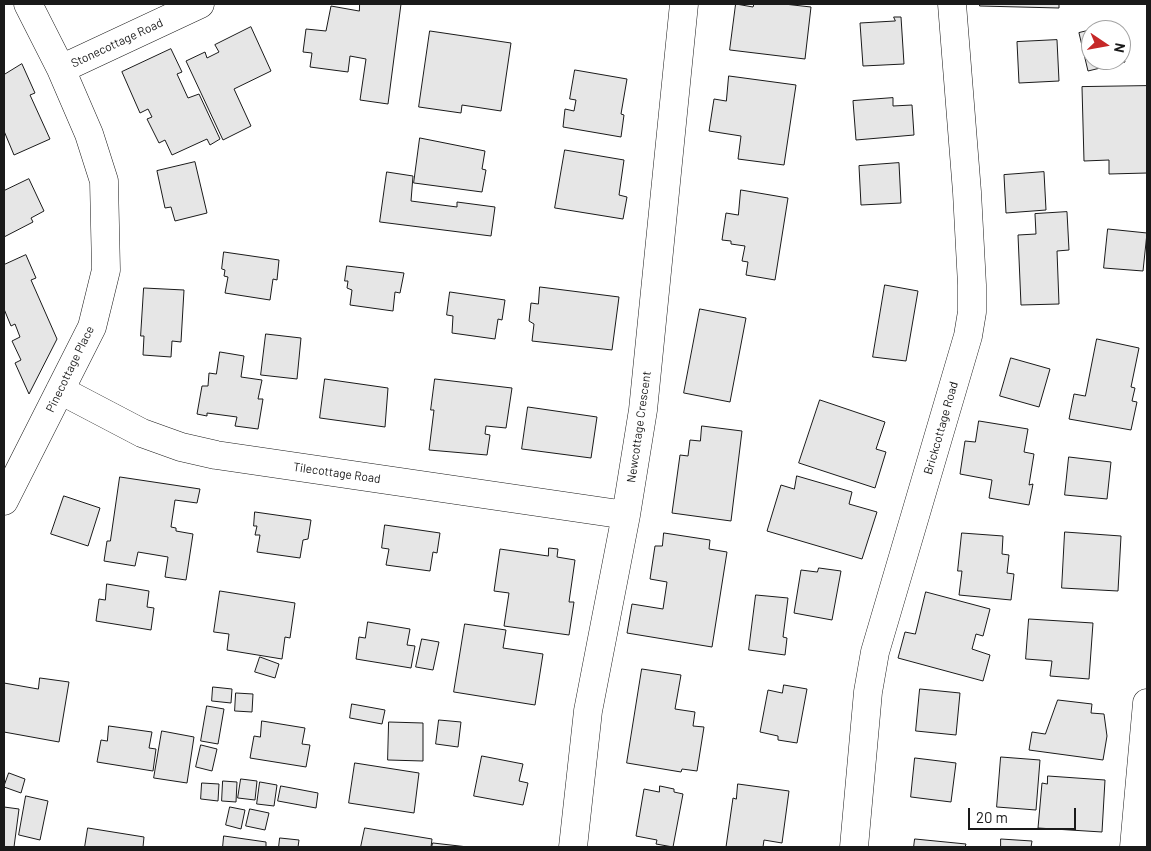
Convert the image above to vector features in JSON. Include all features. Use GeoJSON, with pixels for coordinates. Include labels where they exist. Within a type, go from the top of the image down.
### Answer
{"type":"FeatureCollection","features":[{"type":"Feature","properties":{"kind":"street","name":"Pinecottage Place"},"geometry":{"type":"LineString","coordinates":[[4,501],[92,328],[106,270],[104,181],[89,134],[61,70],[28,4]]}},
{"type":"Feature","properties":{"kind":"street","name":"Stonecottage Road"},"geometry":{"type":"LineString","coordinates":[[61,70],[200,4]]}},
{"type":"Feature","properties":{"kind":"street","name":"Newcottage Crescent"},"geometry":{"type":"LineString","coordinates":[[572,847],[588,711],[626,515],[643,410],[684,4]]}},
{"type":"Feature","properties":{"kind":"street","name":"Brickcottage Road"},"geometry":{"type":"LineString","coordinates":[[854,847],[868,692],[876,652],[968,336],[972,312],[967,192],[952,4]]}},
{"type":"Feature","properties":{"kind":"street","name":"Tilecottage Road"},"geometry":{"type":"LineString","coordinates":[[60,390],[142,433],[181,447],[226,456],[626,515]]}},
{"type":"Feature","properties":{"kind":"street"},"geometry":{"type":"LineString","coordinates":[[1134,847],[1147,703]]}},
{"type":"Feature","properties":{"kind":"building"},"geometry":{"type":"Polygon","coordinates":[[[360,4],[401,4],[388,104],[360,100],[366,59],[350,56],[348,72],[310,67],[312,53],[303,52],[306,29],[326,31],[331,6],[359,11],[360,4]]]}},
{"type":"Feature","properties":{"kind":"building"},"geometry":{"type":"Polygon","coordinates":[[[736,4],[753,7],[754,4],[784,4],[811,7],[805,59],[730,50],[736,4]]]}},
{"type":"Feature","properties":{"kind":"building"},"geometry":{"type":"Polygon","coordinates":[[[980,4],[1059,4],[1059,8],[980,6],[980,4]]]}},
{"type":"Feature","properties":{"kind":"building"},"geometry":{"type":"Polygon","coordinates":[[[894,17],[901,17],[904,64],[863,66],[860,23],[895,21],[894,17]]]}},
{"type":"Feature","properties":{"kind":"building"},"geometry":{"type":"Polygon","coordinates":[[[251,27],[271,71],[234,89],[251,126],[223,140],[186,61],[205,52],[207,58],[219,52],[215,45],[251,27]]]}},
{"type":"Feature","properties":{"kind":"building"},"geometry":{"type":"Polygon","coordinates":[[[430,31],[511,43],[501,111],[462,105],[461,113],[419,107],[430,31]]]}},
{"type":"Feature","properties":{"kind":"building"},"geometry":{"type":"Polygon","coordinates":[[[1057,40],[1059,81],[1019,83],[1017,42],[1057,40]]]}},
{"type":"Feature","properties":{"kind":"building"},"geometry":{"type":"Polygon","coordinates":[[[171,49],[182,72],[177,74],[188,98],[199,94],[220,139],[210,145],[207,139],[172,155],[165,140],[159,143],[147,119],[152,117],[148,109],[140,113],[122,72],[171,49]]]}},
{"type":"Feature","properties":{"kind":"building"},"geometry":{"type":"Polygon","coordinates":[[[22,64],[35,93],[30,95],[50,139],[14,155],[4,131],[4,75],[22,64]]]}},
{"type":"Feature","properties":{"kind":"building"},"geometry":{"type":"Polygon","coordinates":[[[575,70],[627,79],[621,114],[624,115],[621,137],[563,127],[565,109],[574,111],[576,100],[570,99],[575,70]]]}},
{"type":"Feature","properties":{"kind":"building"},"geometry":{"type":"Polygon","coordinates":[[[729,76],[796,85],[784,165],[738,159],[741,136],[709,131],[714,99],[726,101],[729,76]]]}},
{"type":"Feature","properties":{"kind":"building"},"geometry":{"type":"Polygon","coordinates":[[[1147,86],[1147,173],[1109,174],[1109,160],[1084,161],[1082,87],[1147,86]]]}},
{"type":"Feature","properties":{"kind":"building"},"geometry":{"type":"Polygon","coordinates":[[[893,98],[893,106],[912,105],[914,135],[856,140],[853,101],[893,98]]]}},
{"type":"Feature","properties":{"kind":"building"},"geometry":{"type":"Polygon","coordinates":[[[420,138],[485,151],[482,169],[486,170],[482,192],[414,183],[420,138]]]}},
{"type":"Feature","properties":{"kind":"building"},"geometry":{"type":"Polygon","coordinates":[[[565,150],[624,160],[619,195],[627,197],[623,219],[555,208],[565,150]]]}},
{"type":"Feature","properties":{"kind":"building"},"geometry":{"type":"Polygon","coordinates":[[[195,162],[207,213],[175,221],[171,207],[165,208],[157,171],[195,162]]]}},
{"type":"Feature","properties":{"kind":"building"},"geometry":{"type":"Polygon","coordinates":[[[899,163],[901,203],[861,205],[859,166],[899,163]]]}},
{"type":"Feature","properties":{"kind":"building"},"geometry":{"type":"Polygon","coordinates":[[[387,172],[413,176],[411,201],[457,207],[457,202],[495,207],[491,236],[380,222],[387,172]]]}},
{"type":"Feature","properties":{"kind":"building"},"geometry":{"type":"Polygon","coordinates":[[[1044,172],[1046,210],[1006,213],[1004,175],[1044,172]]]}},
{"type":"Feature","properties":{"kind":"building"},"geometry":{"type":"Polygon","coordinates":[[[29,179],[44,211],[31,218],[33,222],[4,237],[4,191],[29,179]]]}},
{"type":"Feature","properties":{"kind":"building"},"geometry":{"type":"Polygon","coordinates":[[[741,190],[788,198],[775,280],[746,275],[748,262],[742,261],[745,246],[731,244],[731,241],[722,240],[726,213],[738,215],[741,190]]]}},
{"type":"Feature","properties":{"kind":"building"},"geometry":{"type":"Polygon","coordinates":[[[1067,212],[1069,250],[1057,251],[1059,304],[1021,305],[1018,235],[1036,234],[1035,214],[1067,212]]]}},
{"type":"Feature","properties":{"kind":"building"},"geometry":{"type":"Polygon","coordinates":[[[1108,229],[1147,233],[1143,271],[1104,268],[1108,229]]]}},
{"type":"Feature","properties":{"kind":"building"},"geometry":{"type":"Polygon","coordinates":[[[224,252],[279,260],[277,280],[273,279],[270,300],[225,293],[228,277],[224,276],[225,270],[222,269],[224,252]]]}},
{"type":"Feature","properties":{"kind":"building"},"geometry":{"type":"Polygon","coordinates":[[[26,255],[36,278],[31,280],[57,339],[29,394],[15,363],[21,360],[12,341],[20,337],[15,324],[11,326],[4,309],[4,265],[26,255]]]}},
{"type":"Feature","properties":{"kind":"building"},"geometry":{"type":"Polygon","coordinates":[[[347,266],[404,273],[400,293],[395,292],[393,311],[350,305],[352,290],[347,288],[348,281],[345,281],[347,266]]]}},
{"type":"Feature","properties":{"kind":"building"},"geometry":{"type":"Polygon","coordinates":[[[885,285],[918,291],[906,361],[873,357],[885,285]]]}},
{"type":"Feature","properties":{"kind":"building"},"geometry":{"type":"Polygon","coordinates":[[[540,287],[619,297],[612,350],[532,341],[534,324],[529,321],[531,303],[538,304],[540,287]]]}},
{"type":"Feature","properties":{"kind":"building"},"geometry":{"type":"Polygon","coordinates":[[[144,288],[184,290],[181,342],[172,341],[171,357],[143,355],[144,336],[141,336],[144,288]]]}},
{"type":"Feature","properties":{"kind":"building"},"geometry":{"type":"Polygon","coordinates":[[[450,292],[505,300],[502,320],[498,319],[495,339],[452,333],[453,316],[447,315],[450,292]]]}},
{"type":"Feature","properties":{"kind":"building"},"geometry":{"type":"Polygon","coordinates":[[[700,309],[746,318],[730,402],[684,393],[700,309]]]}},
{"type":"Feature","properties":{"kind":"building"},"geometry":{"type":"Polygon","coordinates":[[[266,334],[301,338],[297,379],[261,375],[266,334]]]}},
{"type":"Feature","properties":{"kind":"building"},"geometry":{"type":"Polygon","coordinates":[[[1097,339],[1139,348],[1131,387],[1135,388],[1132,401],[1137,402],[1131,430],[1069,419],[1074,394],[1085,396],[1097,339]]]}},
{"type":"Feature","properties":{"kind":"building"},"geometry":{"type":"Polygon","coordinates":[[[220,352],[244,356],[241,377],[262,380],[258,399],[263,399],[258,429],[235,426],[237,417],[207,413],[207,416],[197,414],[202,386],[208,386],[209,373],[216,374],[220,352]]]}},
{"type":"Feature","properties":{"kind":"building"},"geometry":{"type":"Polygon","coordinates":[[[1011,358],[1050,369],[1039,407],[1000,396],[1011,358]]]}},
{"type":"Feature","properties":{"kind":"building"},"geometry":{"type":"Polygon","coordinates":[[[325,379],[388,388],[385,427],[320,418],[325,379]]]}},
{"type":"Feature","properties":{"kind":"building"},"geometry":{"type":"Polygon","coordinates":[[[435,379],[512,388],[506,428],[486,426],[485,434],[490,435],[487,455],[429,450],[434,410],[431,410],[435,379]]]}},
{"type":"Feature","properties":{"kind":"building"},"geometry":{"type":"Polygon","coordinates":[[[820,400],[885,422],[876,449],[886,452],[875,488],[799,463],[820,400]]]}},
{"type":"Feature","properties":{"kind":"building"},"geometry":{"type":"Polygon","coordinates":[[[528,407],[597,417],[591,458],[522,449],[528,407]]]}},
{"type":"Feature","properties":{"kind":"building"},"geometry":{"type":"Polygon","coordinates":[[[979,421],[1028,429],[1024,452],[1034,454],[1029,485],[1033,484],[1029,505],[989,498],[992,480],[960,474],[965,441],[975,442],[979,421]]]}},
{"type":"Feature","properties":{"kind":"building"},"geometry":{"type":"Polygon","coordinates":[[[702,426],[742,431],[731,521],[672,513],[680,455],[688,456],[690,440],[700,441],[702,426]]]}},
{"type":"Feature","properties":{"kind":"building"},"geometry":{"type":"Polygon","coordinates":[[[1069,457],[1111,462],[1107,499],[1065,495],[1069,457]]]}},
{"type":"Feature","properties":{"kind":"building"},"geometry":{"type":"Polygon","coordinates":[[[797,476],[852,492],[849,504],[877,512],[862,559],[767,531],[781,485],[794,489],[797,476]]]}},
{"type":"Feature","properties":{"kind":"building"},"geometry":{"type":"Polygon","coordinates":[[[120,477],[200,489],[197,503],[175,500],[171,527],[176,528],[176,531],[193,534],[186,580],[165,577],[168,557],[138,552],[135,566],[104,561],[107,541],[110,541],[120,477]]]}},
{"type":"Feature","properties":{"kind":"building"},"geometry":{"type":"Polygon","coordinates":[[[64,496],[100,508],[88,546],[51,534],[64,496]]]}},
{"type":"Feature","properties":{"kind":"building"},"geometry":{"type":"Polygon","coordinates":[[[255,512],[311,520],[308,539],[303,540],[300,558],[257,552],[260,535],[255,535],[257,526],[254,526],[255,512]]]}},
{"type":"Feature","properties":{"kind":"building"},"geometry":{"type":"Polygon","coordinates":[[[385,525],[440,533],[437,553],[433,552],[430,571],[386,565],[389,549],[382,548],[385,525]]]}},
{"type":"Feature","properties":{"kind":"building"},"geometry":{"type":"Polygon","coordinates":[[[1065,532],[1121,536],[1118,591],[1062,588],[1065,532]]]}},
{"type":"Feature","properties":{"kind":"building"},"geometry":{"type":"Polygon","coordinates":[[[664,533],[710,540],[709,549],[727,552],[712,647],[627,633],[632,604],[663,609],[667,582],[650,579],[655,546],[662,546],[664,533]]]}},
{"type":"Feature","properties":{"kind":"building"},"geometry":{"type":"Polygon","coordinates":[[[962,533],[1003,536],[1002,554],[1009,555],[1007,573],[1014,574],[1011,600],[959,595],[962,571],[958,571],[962,533]]]}},
{"type":"Feature","properties":{"kind":"building"},"geometry":{"type":"Polygon","coordinates":[[[549,548],[558,549],[557,557],[575,560],[569,602],[574,602],[569,635],[504,626],[509,593],[494,591],[500,549],[548,556],[549,548]]]}},
{"type":"Feature","properties":{"kind":"building"},"geometry":{"type":"Polygon","coordinates":[[[819,568],[841,571],[832,620],[794,613],[801,570],[817,572],[819,568]]]}},
{"type":"Feature","properties":{"kind":"building"},"geometry":{"type":"Polygon","coordinates":[[[107,584],[149,591],[147,607],[154,608],[151,630],[96,621],[99,599],[105,600],[107,584]]]}},
{"type":"Feature","properties":{"kind":"building"},"geometry":{"type":"Polygon","coordinates":[[[220,591],[295,603],[290,638],[285,637],[282,659],[227,650],[229,634],[214,632],[220,591]]]}},
{"type":"Feature","properties":{"kind":"building"},"geometry":{"type":"Polygon","coordinates":[[[926,592],[990,609],[983,636],[976,634],[972,649],[990,655],[983,681],[898,658],[905,632],[915,634],[926,592]]]}},
{"type":"Feature","properties":{"kind":"building"},"geometry":{"type":"Polygon","coordinates":[[[756,595],[788,598],[783,637],[787,638],[785,655],[749,650],[756,595]]]}},
{"type":"Feature","properties":{"kind":"building"},"geometry":{"type":"Polygon","coordinates":[[[1029,619],[1093,623],[1089,679],[1050,676],[1052,661],[1026,659],[1029,619]]]}},
{"type":"Feature","properties":{"kind":"building"},"geometry":{"type":"Polygon","coordinates":[[[368,622],[410,629],[407,645],[415,646],[411,668],[356,659],[359,637],[365,638],[368,622]]]}},
{"type":"Feature","properties":{"kind":"building"},"geometry":{"type":"Polygon","coordinates":[[[465,624],[506,630],[503,648],[543,654],[535,705],[454,692],[465,624]]]}},
{"type":"Feature","properties":{"kind":"building"},"geometry":{"type":"Polygon","coordinates":[[[422,639],[439,642],[433,670],[416,667],[422,639]]]}},
{"type":"Feature","properties":{"kind":"building"},"geometry":{"type":"Polygon","coordinates":[[[260,657],[279,664],[275,678],[255,672],[260,657]]]}},
{"type":"Feature","properties":{"kind":"building"},"geometry":{"type":"Polygon","coordinates":[[[642,669],[681,675],[675,709],[695,712],[693,726],[704,727],[697,771],[682,769],[681,772],[627,763],[642,669]]]}},
{"type":"Feature","properties":{"kind":"building"},"geometry":{"type":"Polygon","coordinates":[[[40,678],[69,682],[59,742],[4,732],[4,683],[38,689],[40,678]]]}},
{"type":"Feature","properties":{"kind":"building"},"geometry":{"type":"Polygon","coordinates":[[[784,685],[807,689],[797,743],[778,740],[778,736],[760,732],[768,690],[782,693],[784,685]]]}},
{"type":"Feature","properties":{"kind":"building"},"geometry":{"type":"Polygon","coordinates":[[[213,687],[232,689],[231,703],[212,701],[213,687]]]}},
{"type":"Feature","properties":{"kind":"building"},"geometry":{"type":"Polygon","coordinates":[[[920,689],[960,693],[956,735],[916,731],[920,689]]]}},
{"type":"Feature","properties":{"kind":"building"},"geometry":{"type":"Polygon","coordinates":[[[236,693],[253,694],[252,712],[235,711],[236,693]]]}},
{"type":"Feature","properties":{"kind":"building"},"geometry":{"type":"Polygon","coordinates":[[[1058,700],[1092,704],[1091,713],[1104,714],[1107,736],[1103,760],[1029,750],[1032,732],[1045,734],[1058,700]]]}},
{"type":"Feature","properties":{"kind":"building"},"geometry":{"type":"Polygon","coordinates":[[[352,704],[385,710],[382,724],[350,718],[352,704]]]}},
{"type":"Feature","properties":{"kind":"building"},"geometry":{"type":"Polygon","coordinates":[[[207,706],[224,709],[218,744],[201,741],[207,706]]]}},
{"type":"Feature","properties":{"kind":"building"},"geometry":{"type":"Polygon","coordinates":[[[439,720],[461,722],[458,747],[436,744],[439,720]]]}},
{"type":"Feature","properties":{"kind":"building"},"geometry":{"type":"Polygon","coordinates":[[[262,721],[305,728],[302,744],[310,745],[306,767],[250,758],[254,736],[260,737],[262,721]]]}},
{"type":"Feature","properties":{"kind":"building"},"geometry":{"type":"Polygon","coordinates":[[[389,722],[423,723],[423,761],[388,760],[389,722]]]}},
{"type":"Feature","properties":{"kind":"building"},"geometry":{"type":"Polygon","coordinates":[[[109,726],[152,732],[149,748],[156,749],[153,771],[97,762],[101,740],[107,741],[109,726]]]}},
{"type":"Feature","properties":{"kind":"building"},"geometry":{"type":"Polygon","coordinates":[[[162,731],[194,737],[187,783],[154,778],[162,731]]]}},
{"type":"Feature","properties":{"kind":"building"},"geometry":{"type":"Polygon","coordinates":[[[201,745],[217,749],[212,771],[196,767],[201,745]]]}},
{"type":"Feature","properties":{"kind":"building"},"geometry":{"type":"Polygon","coordinates":[[[482,756],[523,764],[519,781],[528,783],[523,805],[474,796],[482,756]]]}},
{"type":"Feature","properties":{"kind":"building"},"geometry":{"type":"Polygon","coordinates":[[[1001,757],[1040,760],[1036,810],[997,807],[1001,757]]]}},
{"type":"Feature","properties":{"kind":"building"},"geometry":{"type":"Polygon","coordinates":[[[915,758],[956,763],[951,802],[911,797],[915,758]]]}},
{"type":"Feature","properties":{"kind":"building"},"geometry":{"type":"Polygon","coordinates":[[[355,763],[419,773],[414,813],[349,803],[355,763]]]}},
{"type":"Feature","properties":{"kind":"building"},"geometry":{"type":"Polygon","coordinates":[[[9,773],[25,779],[21,793],[4,787],[9,773]]]}},
{"type":"Feature","properties":{"kind":"building"},"geometry":{"type":"Polygon","coordinates":[[[1048,776],[1105,780],[1102,832],[1038,828],[1042,783],[1047,784],[1048,776]]]}},
{"type":"Feature","properties":{"kind":"building"},"geometry":{"type":"Polygon","coordinates":[[[241,779],[257,781],[255,800],[238,798],[241,779]]]}},
{"type":"Feature","properties":{"kind":"building"},"geometry":{"type":"Polygon","coordinates":[[[223,781],[237,782],[236,802],[222,801],[223,781]]]}},
{"type":"Feature","properties":{"kind":"building"},"geometry":{"type":"Polygon","coordinates":[[[260,782],[277,785],[274,806],[257,804],[260,782]]]}},
{"type":"Feature","properties":{"kind":"building"},"geometry":{"type":"Polygon","coordinates":[[[202,783],[219,784],[218,801],[201,799],[202,783]]]}},
{"type":"Feature","properties":{"kind":"building"},"geometry":{"type":"Polygon","coordinates":[[[738,784],[789,791],[782,843],[764,840],[763,847],[726,847],[733,798],[736,799],[738,784]]]}},
{"type":"Feature","properties":{"kind":"building"},"geometry":{"type":"Polygon","coordinates":[[[281,786],[318,793],[316,808],[278,801],[281,786]]]}},
{"type":"Feature","properties":{"kind":"building"},"geometry":{"type":"Polygon","coordinates":[[[660,786],[674,789],[674,792],[683,794],[673,847],[656,844],[657,840],[636,836],[644,789],[659,792],[660,786]]]}},
{"type":"Feature","properties":{"kind":"building"},"geometry":{"type":"Polygon","coordinates":[[[26,796],[48,801],[40,840],[19,835],[26,796]]]}},
{"type":"Feature","properties":{"kind":"building"},"geometry":{"type":"Polygon","coordinates":[[[4,807],[19,809],[14,847],[4,847],[4,807]]]}},
{"type":"Feature","properties":{"kind":"building"},"geometry":{"type":"Polygon","coordinates":[[[230,807],[245,810],[241,829],[226,825],[230,807]]]}},
{"type":"Feature","properties":{"kind":"building"},"geometry":{"type":"Polygon","coordinates":[[[250,809],[269,813],[265,830],[246,826],[250,809]]]}},
{"type":"Feature","properties":{"kind":"building"},"geometry":{"type":"Polygon","coordinates":[[[88,828],[144,837],[143,847],[85,847],[88,828]]]}},
{"type":"Feature","properties":{"kind":"building"},"geometry":{"type":"Polygon","coordinates":[[[365,828],[432,839],[431,847],[361,847],[365,828]]]}},
{"type":"Feature","properties":{"kind":"building"},"geometry":{"type":"Polygon","coordinates":[[[224,836],[266,842],[266,847],[223,847],[224,836]]]}},
{"type":"Feature","properties":{"kind":"building"},"geometry":{"type":"Polygon","coordinates":[[[280,838],[299,840],[298,847],[279,847],[280,838]]]}},
{"type":"Feature","properties":{"kind":"building"},"geometry":{"type":"Polygon","coordinates":[[[915,839],[966,844],[965,847],[914,847],[915,839]]]}},
{"type":"Feature","properties":{"kind":"building"},"geometry":{"type":"Polygon","coordinates":[[[1001,839],[1032,841],[1031,847],[1001,847],[1001,839]]]}},
{"type":"Feature","properties":{"kind":"building"},"geometry":{"type":"Polygon","coordinates":[[[433,843],[468,847],[432,847],[433,843]]]}}]}
